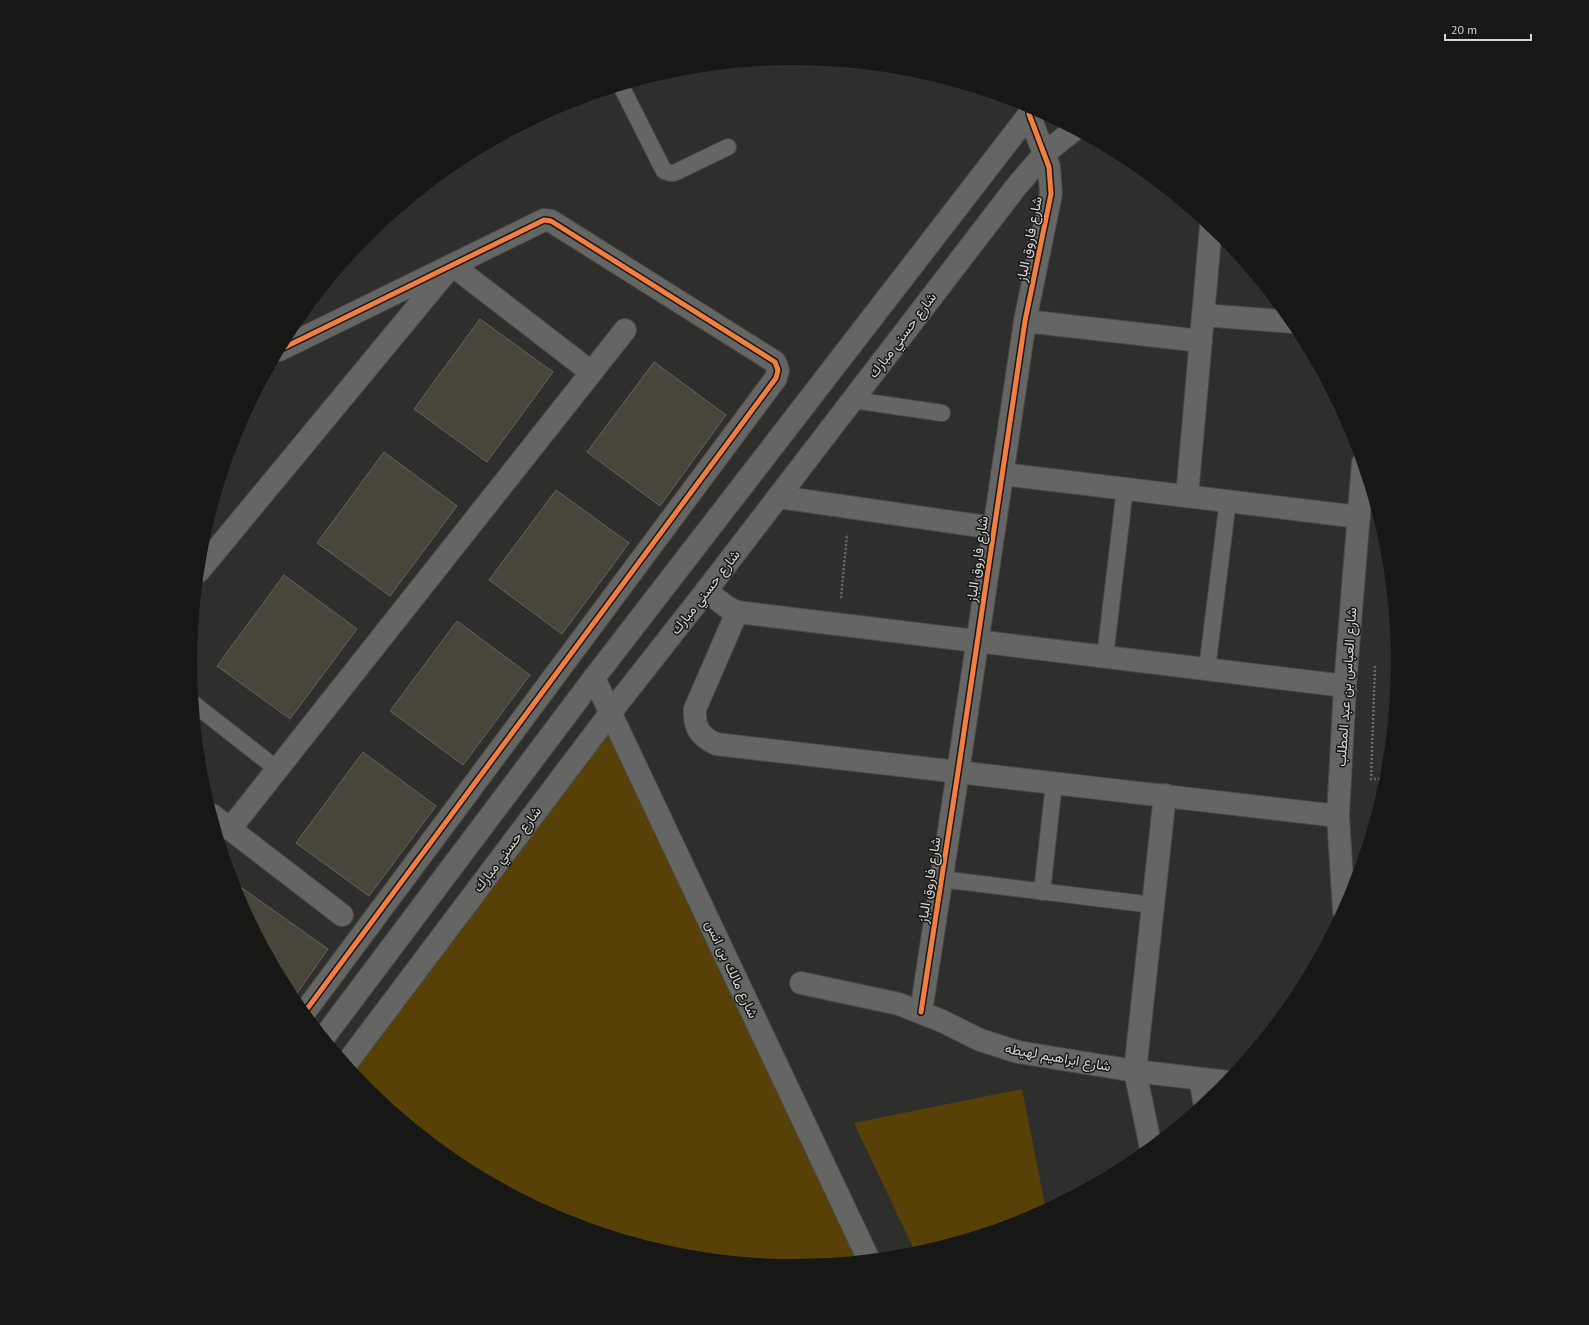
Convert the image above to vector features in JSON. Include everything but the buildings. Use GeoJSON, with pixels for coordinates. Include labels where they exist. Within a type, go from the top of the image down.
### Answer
{"type":"FeatureCollection","features":[{"type":"Feature","properties":{"kind":"street"},"geometry":{"type":"LineString","coordinates":[[326,1034],[594,678],[1030,113]]}},
{"type":"Feature","properties":{"kind":"street","name":"شارع فاروق الباز"},"geometry":{"type":"LineString","coordinates":[[920,1012],[978,641],[1025,321],[1051,194],[1049,166],[1033,115]]}},
{"type":"Feature","properties":{"kind":"street","name":"شارع حسني مبارك"},"geometry":{"type":"LineString","coordinates":[[349,1060],[611,712],[779,497],[1016,187],[1045,153],[1070,133]]}},
{"type":"Feature","properties":{"kind":"street"},"geometry":{"type":"LineString","coordinates":[[289,345],[544,220],[551,221],[775,362],[778,366],[778,375],[308,1008]]}},
{"type":"Feature","properties":{"kind":"street"},"geometry":{"type":"LineString","coordinates":[[1187,496],[1210,234]]}},
{"type":"Feature","properties":{"kind":"street"},"geometry":{"type":"LineString","coordinates":[[452,265],[591,372]]}},
{"type":"Feature","properties":{"kind":"street"},"geometry":{"type":"LineString","coordinates":[[205,563],[452,265]]}},
{"type":"Feature","properties":{"kind":"street"},"geometry":{"type":"LineString","coordinates":[[1203,315],[1284,321]]}},
{"type":"Feature","properties":{"kind":"street"},"geometry":{"type":"LineString","coordinates":[[1025,321],[1201,341]]}},
{"type":"Feature","properties":{"kind":"street"},"geometry":{"type":"LineString","coordinates":[[230,829],[625,330]]}},
{"type":"Feature","properties":{"kind":"street"},"geometry":{"type":"LineString","coordinates":[[1002,474],[1228,500],[1359,517]]}},
{"type":"Feature","properties":{"kind":"street","name":"شارع العباس بن عبد المطلب"},"geometry":{"type":"LineString","coordinates":[[1343,899],[1338,816],[1345,686],[1362,477]]}},
{"type":"Feature","properties":{"kind":"street"},"geometry":{"type":"LineString","coordinates":[[779,497],[994,528]]}},
{"type":"Feature","properties":{"kind":"street"},"geometry":{"type":"LineString","coordinates":[[706,591],[727,607],[737,612],[1345,686]]}},
{"type":"Feature","properties":{"kind":"street"},"geometry":{"type":"LineString","coordinates":[[737,612],[695,709],[694,720],[698,730],[706,739],[716,744],[1338,816]]}},
{"type":"Feature","properties":{"kind":"street","name":"شارع مالك بن انس"},"geometry":{"type":"LineString","coordinates":[[594,678],[867,1256]]}},
{"type":"Feature","properties":{"kind":"street"},"geometry":{"type":"LineString","coordinates":[[1150,1143],[1135,1071],[1165,796]]}},
{"type":"Feature","properties":{"kind":"street"},"geometry":{"type":"LineString","coordinates":[[218,820],[342,915]]}},
{"type":"Feature","properties":{"kind":"street","name":"شارع ابراهيم لهيطه"},"geometry":{"type":"LineString","coordinates":[[801,983],[876,998],[920,1012],[980,1040],[1018,1052],[1135,1071],[1221,1081]]}},
{"type":"Feature","properties":{"kind":"lane"},"geometry":{"type":"LineString","coordinates":[[623,90],[664,171],[674,173],[728,147]]}},
{"type":"Feature","properties":{"kind":"lane"},"geometry":{"type":"LineString","coordinates":[[853,400],[942,413]]}},
{"type":"Feature","properties":{"kind":"lane"},"geometry":{"type":"LineString","coordinates":[[1105,657],[1125,488]]}},
{"type":"Feature","properties":{"kind":"lane"},"geometry":{"type":"LineString","coordinates":[[1207,669],[1228,500]]}},
{"type":"Feature","properties":{"kind":"lane"},"geometry":{"type":"LineString","coordinates":[[199,713],[277,770]]}},
{"type":"Feature","properties":{"kind":"lane"},"geometry":{"type":"LineString","coordinates":[[1042,892],[1054,783]]}},
{"type":"Feature","properties":{"kind":"lane"},"geometry":{"type":"LineString","coordinates":[[941,879],[1153,905]]}},
{"type":"Feature","properties":{"kind":"lane"},"geometry":{"type":"LineString","coordinates":[[1197,1078],[1201,1100]]}},
{"type":"Feature","properties":{"kind":"path"},"geometry":{"type":"LineString","coordinates":[[839,625],[849,507]]}},
{"type":"Feature","properties":{"kind":"path"},"geometry":{"type":"LineString","coordinates":[[1348,655],[1375,657],[1371,778],[1381,779]]}},
{"type":"Feature","properties":{"kind":"shaded area"},"geometry":{"type":"Polygon","coordinates":[[[611,712],[863,1256],[834,1259],[794,1260],[755,1259],[717,1255],[678,1249],[640,1240],[566,1215],[496,1180],[431,1137],[372,1085],[350,1062],[611,712]]]}},
{"type":"Feature","properties":{"kind":"shaded area"},"geometry":{"type":"Polygon","coordinates":[[[1022,1089],[1045,1205],[1023,1215],[987,1228],[949,1240],[913,1248],[854,1123],[1022,1089]]]}},
{"type":"Feature","properties":{"kind":"cycle path"},"geometry":{"type":"LineString","coordinates":[[921,1012],[1025,321],[1051,194],[1049,167],[1029,114]]}},
{"type":"Feature","properties":{"kind":"cycle path"},"geometry":{"type":"LineString","coordinates":[[289,345],[544,220],[551,221],[775,362],[778,370],[776,378],[308,1008]]}}]}
